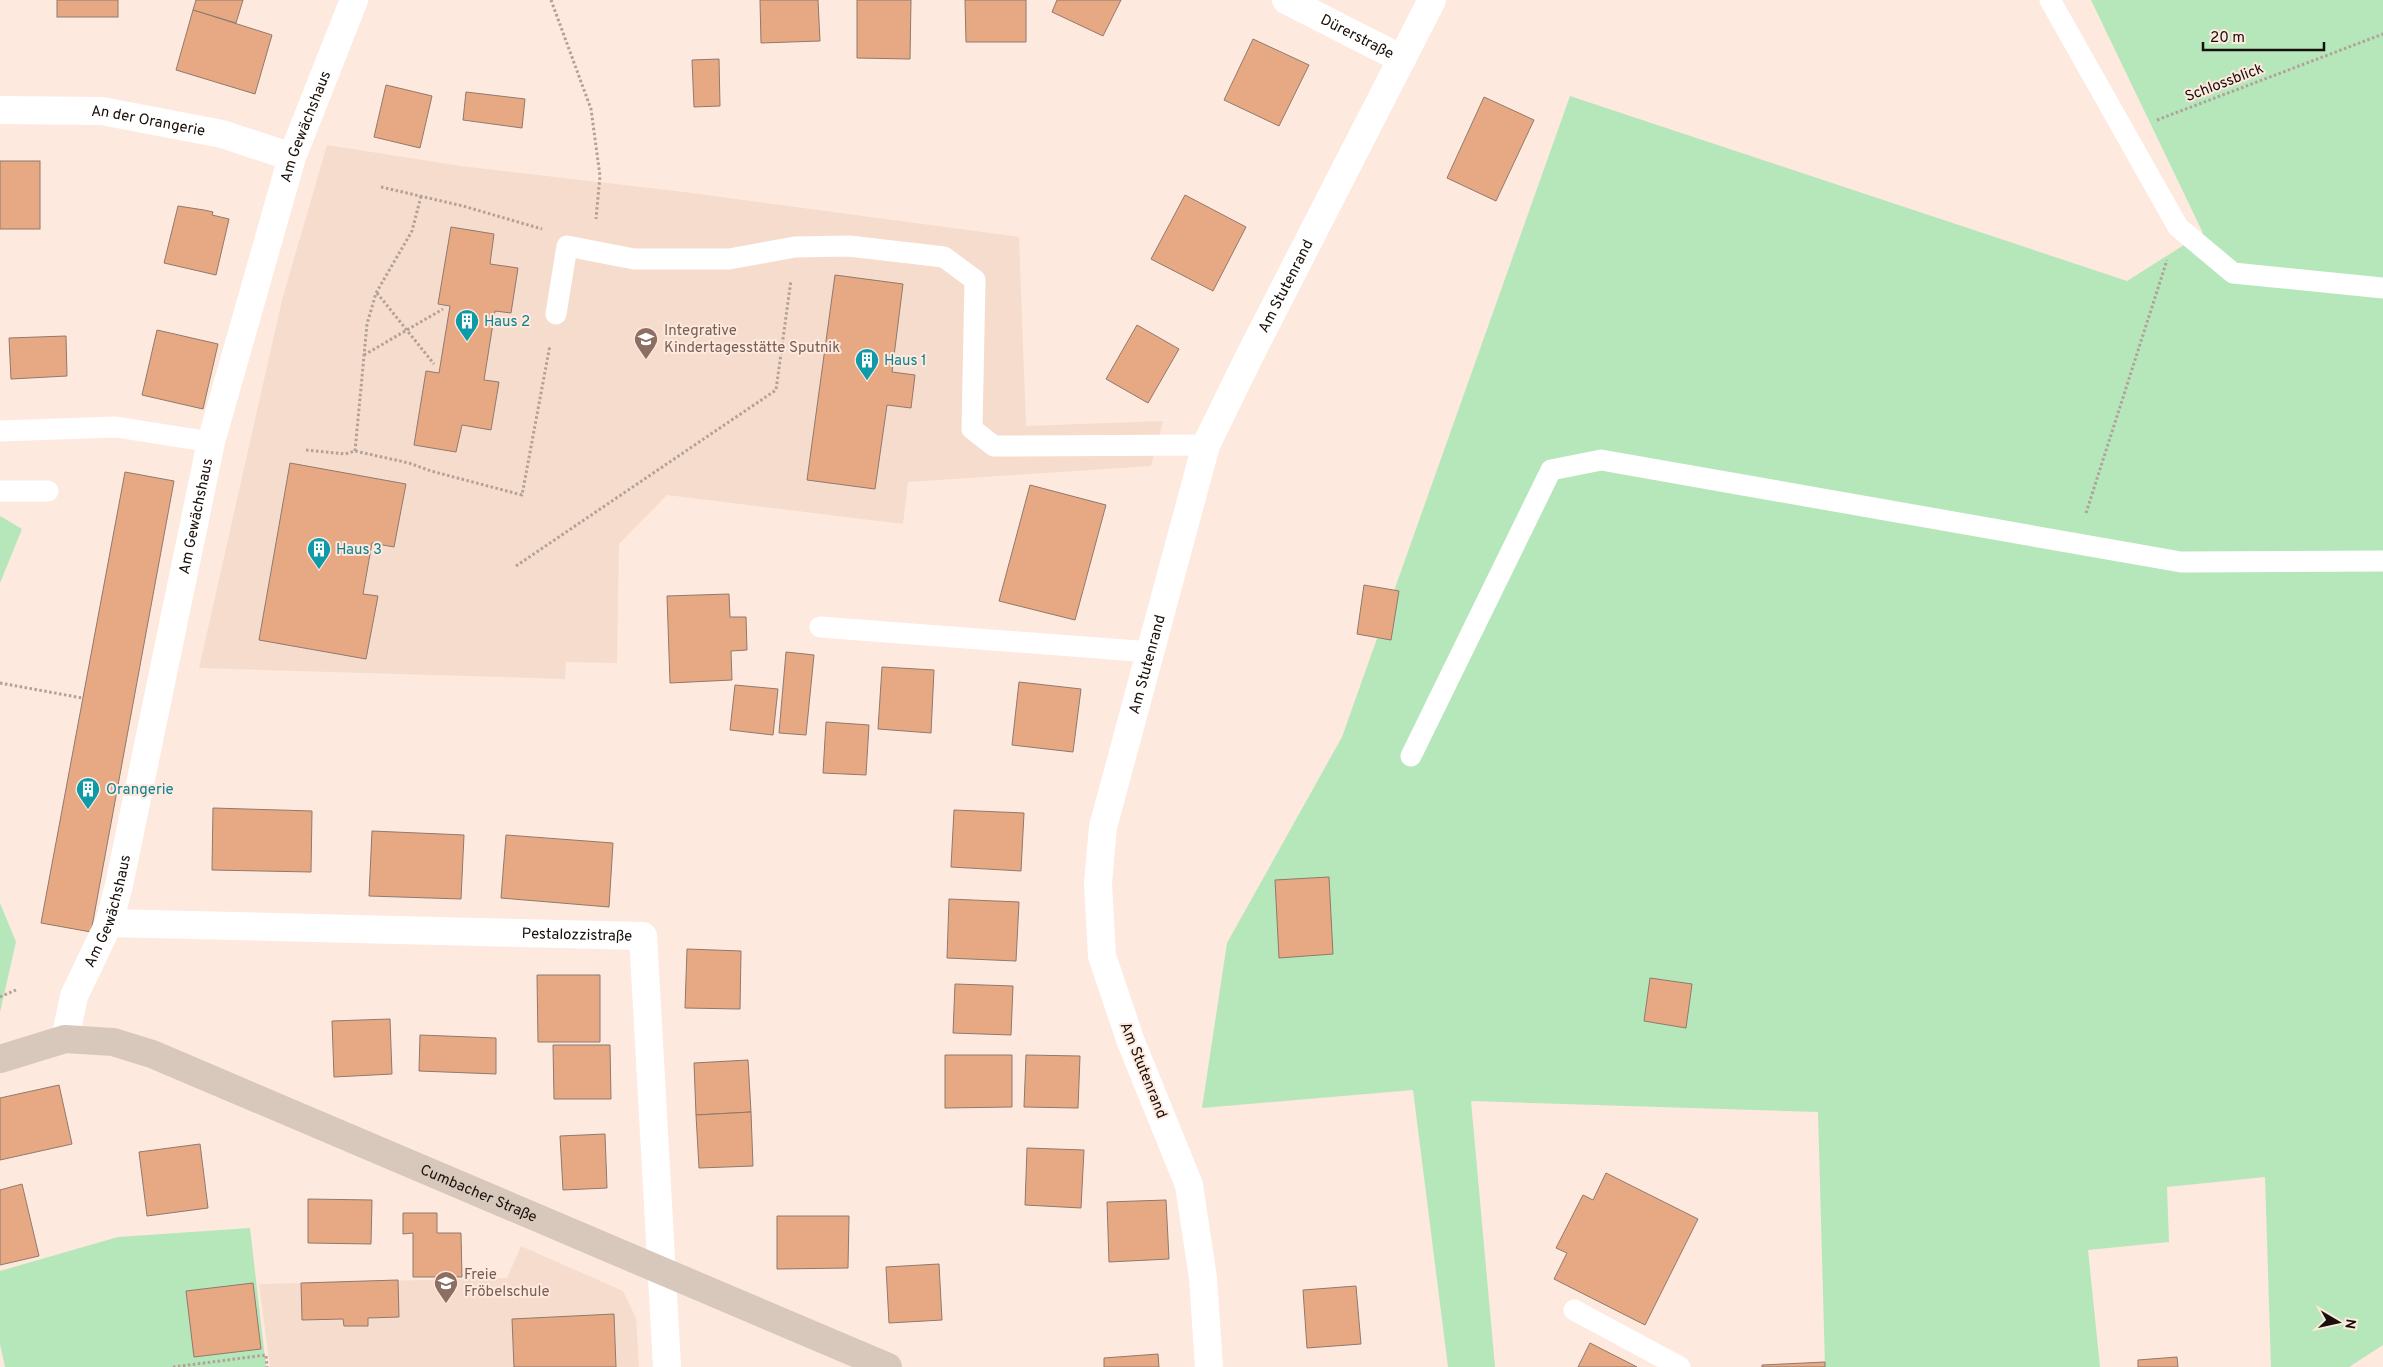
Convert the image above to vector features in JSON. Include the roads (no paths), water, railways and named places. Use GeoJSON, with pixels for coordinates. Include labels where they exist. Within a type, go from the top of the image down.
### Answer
{"type":"FeatureCollection","features":[{"type":"Feature","properties":{"kind":"street","name":"Am Gewächshaus"},"geometry":{"type":"LineString","coordinates":[[65,1039],[74,996],[109,923],[119,885],[211,442],[292,157],[354,0]]}},
{"type":"Feature","properties":{"kind":"street","name":"Dürerstraße"},"geometry":{"type":"LineString","coordinates":[[1286,0],[1402,59]]}},
{"type":"Feature","properties":{"kind":"street","name":"Am Stutenrand"},"geometry":{"type":"LineString","coordinates":[[1209,1367],[1203,1278],[1189,1185],[1131,1042],[1102,956],[1098,883],[1103,827],[1206,445],[1432,0]]}},
{"type":"Feature","properties":{"kind":"street","name":"An der Orangerie"},"geometry":{"type":"LineString","coordinates":[[0,110],[102,112],[222,134],[292,157]]}},
{"type":"Feature","properties":{"kind":"street","name":"Pestalozzistraße"},"geometry":{"type":"LineString","coordinates":[[109,923],[642,936],[668,1367]]}},
{"type":"Feature","properties":{"kind":"street"},"geometry":{"type":"LineString","coordinates":[[0,1059],[65,1039]]}},
{"type":"Feature","properties":{"kind":"street","name":"Cumbacher Straße"},"geometry":{"type":"LineString","coordinates":[[65,1039],[113,1042],[152,1054],[888,1367]]}},
{"type":"Feature","properties":{"kind":"lane"},"geometry":{"type":"LineString","coordinates":[[2050,0],[2178,226],[2233,273],[2383,288]]}},
{"type":"Feature","properties":{"kind":"lane"},"geometry":{"type":"LineString","coordinates":[[556,314],[567,246],[634,259],[729,259],[795,247],[849,246],[944,257],[975,280],[972,429],[994,446],[1206,445]]}},
{"type":"Feature","properties":{"kind":"lane"},"geometry":{"type":"LineString","coordinates":[[0,431],[116,427],[211,442]]}},
{"type":"Feature","properties":{"kind":"lane"},"geometry":{"type":"LineString","coordinates":[[1410,756],[1551,470],[1601,460],[2075,545],[2181,562],[2383,561]]}},
{"type":"Feature","properties":{"kind":"lane"},"geometry":{"type":"LineString","coordinates":[[0,490],[48,491]]}},
{"type":"Feature","properties":{"kind":"lane"},"geometry":{"type":"LineString","coordinates":[[820,626],[1151,652]]}},
{"type":"Feature","properties":{"kind":"lane"},"geometry":{"type":"LineString","coordinates":[[1574,1310],[1680,1367]]}},
{"type":"Feature","properties":{"kind":"place","name":"Haus 2"},"geometry":{"type":"Point","coordinates":[467,342]}},
{"type":"Feature","properties":{"kind":"place","name":"Integrative Kindertagesstätte Sputnik"},"geometry":{"type":"Point","coordinates":[646,360]}},
{"type":"Feature","properties":{"kind":"place","name":"Haus 1"},"geometry":{"type":"Point","coordinates":[867,381]}},
{"type":"Feature","properties":{"kind":"place","name":"Haus 3"},"geometry":{"type":"Point","coordinates":[319,570]}},
{"type":"Feature","properties":{"kind":"place","name":"Orangerie"},"geometry":{"type":"Point","coordinates":[88,810]}},
{"type":"Feature","properties":{"kind":"place","name":"Freie Fröbelschule"},"geometry":{"type":"Point","coordinates":[446,1304]}}]}
